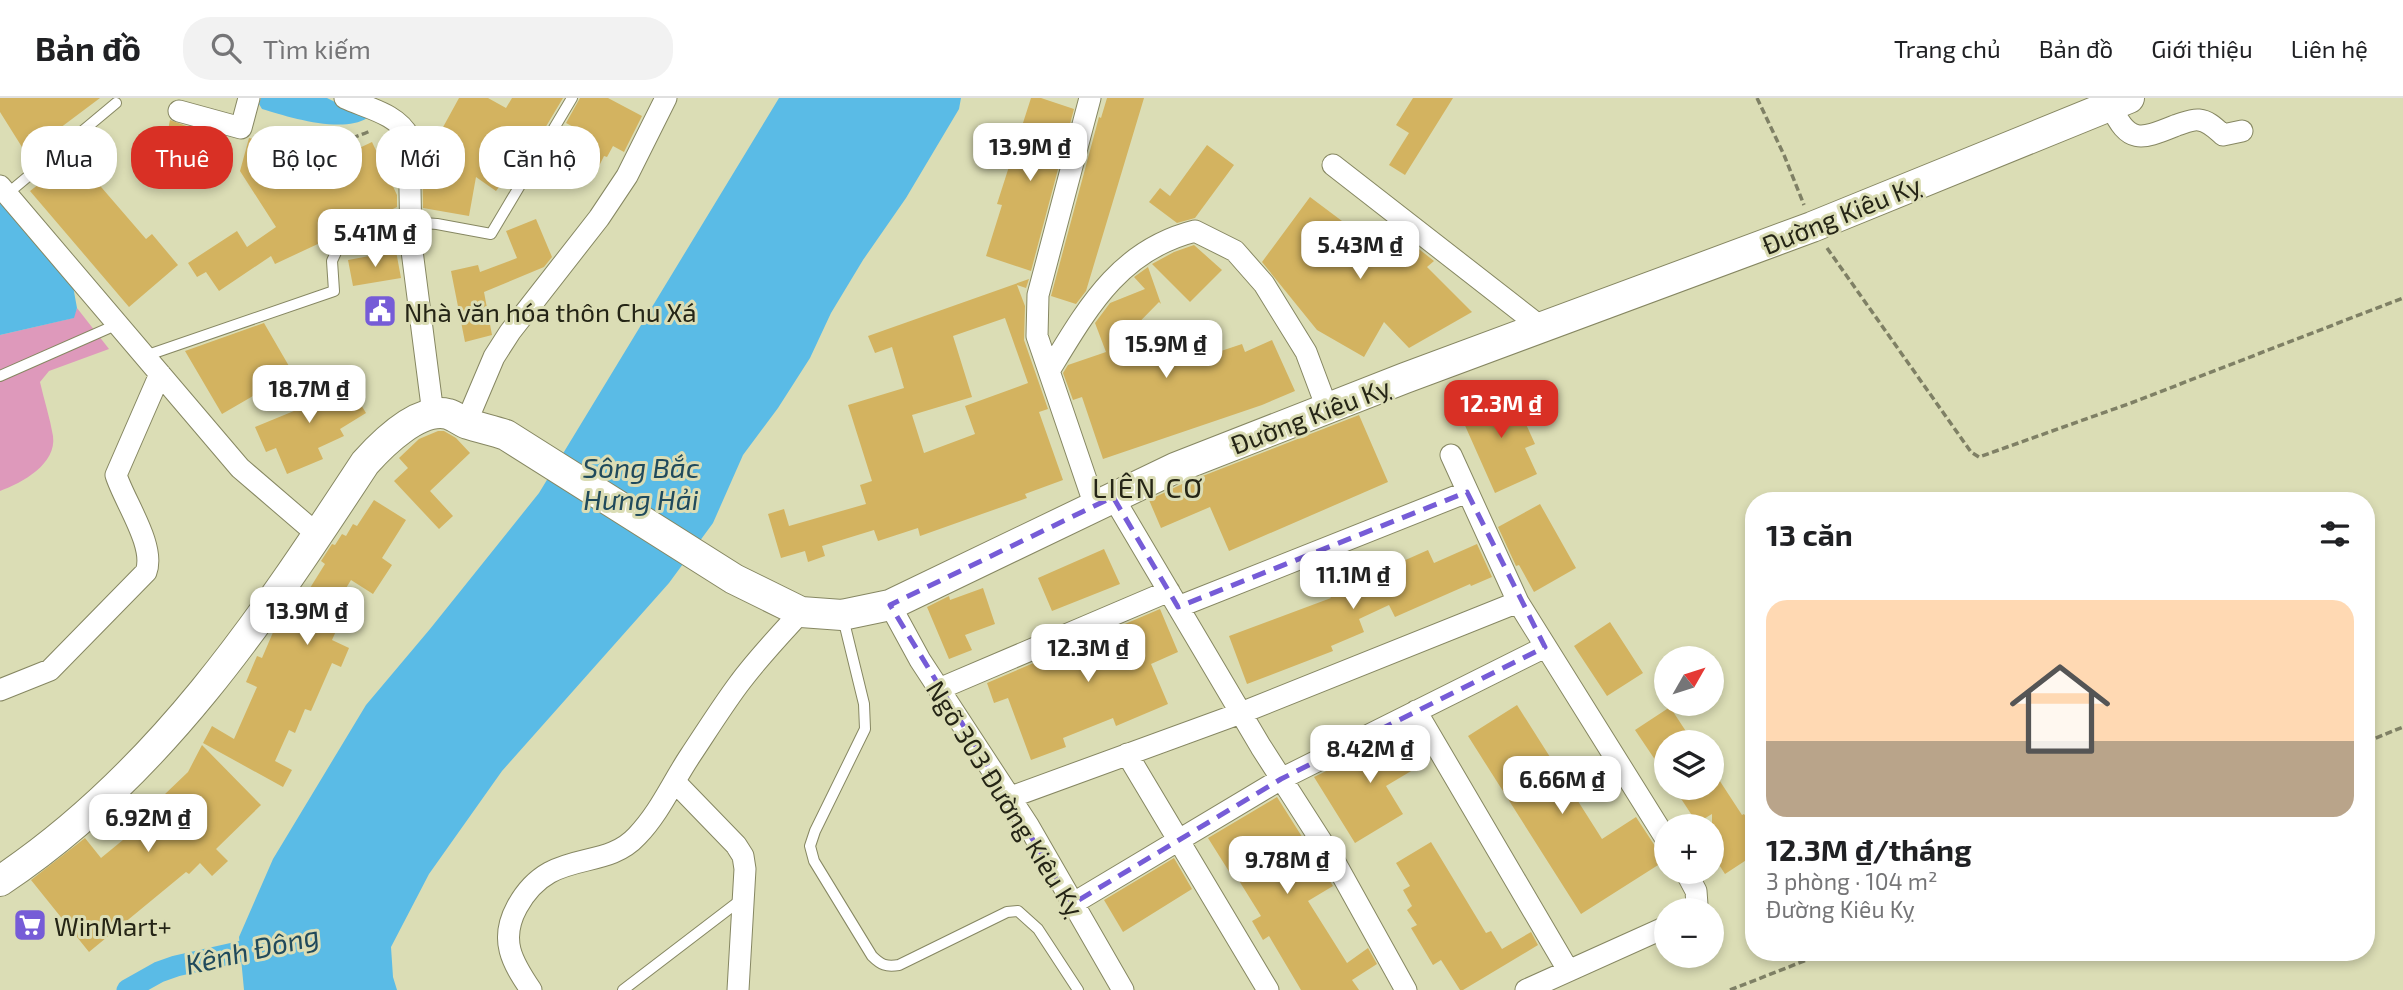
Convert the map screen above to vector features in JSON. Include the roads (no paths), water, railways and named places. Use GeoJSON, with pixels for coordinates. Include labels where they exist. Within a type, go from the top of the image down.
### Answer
{"type":"FeatureCollection","features":[{"type":"Feature","properties":{"kind":"main road","name":"Đường Kiêu Kỵ"},"geometry":{"type":"LineString","coordinates":[[466,424],[506,435],[734,579],[801,612],[842,615],[890,605],[1175,468],[1541,327],[1812,227],[2120,102]]}},
{"type":"Feature","properties":{"kind":"main road"},"geometry":{"type":"LineString","coordinates":[[0,881],[40,855],[116,790],[186,715],[250,635],[365,463],[384,442],[405,427],[433,414],[449,414],[466,424]]}},
{"type":"Feature","properties":{"kind":"street"},"geometry":{"type":"LineString","coordinates":[[179,111],[242,128],[249,98]]}},
{"type":"Feature","properties":{"kind":"street"},"geometry":{"type":"LineString","coordinates":[[345,98],[394,120],[404,127],[409,137],[411,228],[433,414]]}},
{"type":"Feature","properties":{"kind":"street"},"geometry":{"type":"LineString","coordinates":[[466,424],[494,358],[510,332],[599,218],[628,176],[666,98]]}},
{"type":"Feature","properties":{"kind":"street"},"geometry":{"type":"LineString","coordinates":[[1090,98],[1038,295],[1037,336],[1049,371],[1104,502],[1173,599],[1281,779],[1336,864],[1406,990]]}},
{"type":"Feature","properties":{"kind":"street"},"geometry":{"type":"LineString","coordinates":[[2120,102],[2117,119],[2134,135],[2145,138],[2198,119],[2210,124],[2222,135],[2242,131]]}},
{"type":"Feature","properties":{"kind":"street"},"geometry":{"type":"LineString","coordinates":[[1334,165],[1541,327]]}},
{"type":"Feature","properties":{"kind":"street"},"geometry":{"type":"LineString","coordinates":[[4,190],[240,468],[318,535]]}},
{"type":"Feature","properties":{"kind":"street"},"geometry":{"type":"LineString","coordinates":[[1049,371],[1089,306],[1107,284],[1170,237],[1195,231],[1235,251],[1264,284],[1306,352],[1327,408]]}},
{"type":"Feature","properties":{"kind":"street"},"geometry":{"type":"LineString","coordinates":[[0,690],[50,670],[146,572],[150,563],[145,543],[116,475],[160,373]]}},
{"type":"Feature","properties":{"kind":"street"},"geometry":{"type":"LineString","coordinates":[[1451,455],[1518,601],[1654,820]]}},
{"type":"Feature","properties":{"kind":"street"},"geometry":{"type":"LineString","coordinates":[[939,689],[1173,599],[1467,492]]}},
{"type":"Feature","properties":{"kind":"street"},"geometry":{"type":"LineString","coordinates":[[1011,797],[1241,713],[1518,601]]}},
{"type":"Feature","properties":{"kind":"street","name":"Ngõ 303 Đường Kiêu Kỵ"},"geometry":{"type":"LineString","coordinates":[[890,605],[920,660],[1011,797],[1123,990]]}},
{"type":"Feature","properties":{"kind":"street"},"geometry":{"type":"LineString","coordinates":[[531,990],[514,965],[509,948],[510,926],[524,895],[546,873],[620,849],[636,837],[658,810],[737,686],[801,612]]}},
{"type":"Feature","properties":{"kind":"street"},"geometry":{"type":"LineString","coordinates":[[1072,904],[1281,779],[1545,647]]}},
{"type":"Feature","properties":{"kind":"street"},"geometry":{"type":"LineString","coordinates":[[1416,712],[1568,970]]}},
{"type":"Feature","properties":{"kind":"street"},"geometry":{"type":"LineString","coordinates":[[1127,754],[1268,990]]}},
{"type":"Feature","properties":{"kind":"street"},"geometry":{"type":"LineString","coordinates":[[675,782],[736,845],[743,856],[744,898],[738,990]]}},
{"type":"Feature","properties":{"kind":"street"},"geometry":{"type":"LineString","coordinates":[[1526,990],[1654,932]]}},
{"type":"Feature","properties":{"kind":"lane"},"geometry":{"type":"LineString","coordinates":[[145,356],[334,290],[332,261],[337,250],[411,228],[447,225],[491,234],[572,98]]}},
{"type":"Feature","properties":{"kind":"lane"},"geometry":{"type":"LineString","coordinates":[[4,190],[116,103]]}},
{"type":"Feature","properties":{"kind":"lane"},"geometry":{"type":"LineString","coordinates":[[0,376],[118,324]]}},
{"type":"Feature","properties":{"kind":"lane"},"geometry":{"type":"LineString","coordinates":[[842,615],[864,704],[865,729],[810,846],[814,861],[873,956],[888,967],[898,965],[1007,912],[1018,911],[1038,929],[1078,990]]}},
{"type":"Feature","properties":{"kind":"lane"},"geometry":{"type":"LineString","coordinates":[[623,990],[744,898]]}},
{"type":"Feature","properties":{"kind":"water"},"geometry":{"type":"Polygon","coordinates":[[[261,98],[327,98],[367,118],[357,123],[315,123],[262,109],[259,104],[261,98]]]}},
{"type":"Feature","properties":{"kind":"water","name":"Sông Bắc Hưng Hải"},"geometry":{"type":"Polygon","coordinates":[[[779,98],[961,98],[959,109],[906,198],[863,260],[831,313],[810,358],[743,455],[713,523],[669,583],[502,771],[429,874],[391,947],[393,977],[397,990],[244,990],[239,937],[273,859],[366,705],[539,493],[779,98]]]}},
{"type":"Feature","properties":{"kind":"water"},"geometry":{"type":"Polygon","coordinates":[[[0,197],[73,286],[77,308],[74,318],[0,335],[0,197]]]}},
{"type":"Feature","properties":{"kind":"waterway","name":"Kênh Đông"},"geometry":{"type":"LineString","coordinates":[[127,990],[176,966],[269,945]]}},
{"type":"Feature","properties":{"kind":"place","name":"Nhà văn hóa thôn Chu Xá"},"geometry":{"type":"Point","coordinates":[380,311]}},
{"type":"Feature","properties":{"kind":"place","name":"WinMart+"},"geometry":{"type":"Point","coordinates":[30,925]}},
{"type":"Feature","properties":{"kind":"district","name":"LIÊN CƠ"},"geometry":{"type":"Point","coordinates":[1148,487]}}]}
